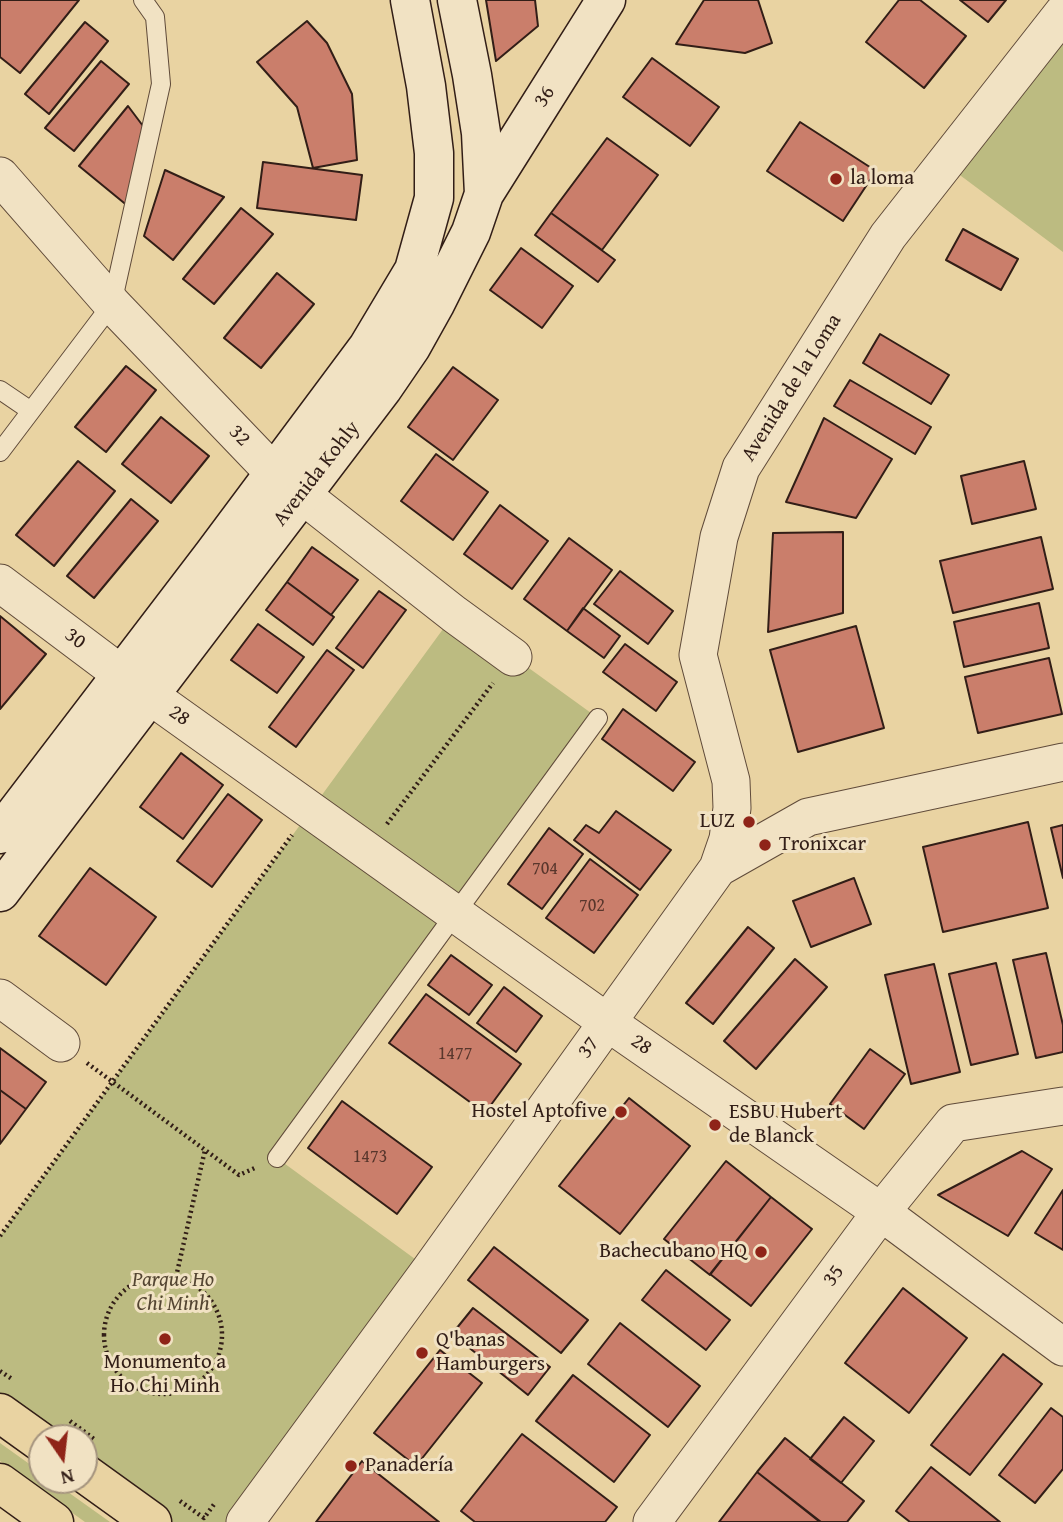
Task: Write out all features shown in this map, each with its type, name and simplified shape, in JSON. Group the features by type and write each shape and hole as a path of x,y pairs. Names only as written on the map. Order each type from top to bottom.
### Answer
{"main road":[{"path":"6,1396 44,1424"},
{"path":"98,1463 161,1508"},
{"path":"0,1483 54,1522"}],"street":[{"name":"Avenida Kohly","path":"0,892 136,685 287,483 414,270 434,198 434,153 426,86 410,0"},
{"name":"Avenida Kohly","path":"287,483 383,388 411,348 471,232 484,194 481,133 457,0"},
{"name":"36","path":"484,194 606,0"},
{"name":"Avenida de la Loma","path":"718,868 728,839 732,808 731,781 698,655 719,537 741,468 888,236 1063,13"},
{"path":"434,153 536,110"},
{"name":"32","path":"0,176 112,304 287,483 513,657"},
{"name":"30","path":"0,583 136,685"},
{"name":"Avenida Kohly","path":"0,834 136,685"},
{"name":"28","path":"136,685 607,1022 881,1212 1063,1347"},
{"name":"37","path":"246,1522 718,868 808,817 1063,762"},
{"path":"0,998 61,1043"},
{"name":"35","path":"652,1522 881,1212 953,1123 1063,1106"}],"lane":[{"path":"0,452 112,304 161,84 155,17 143,0"},
{"path":"0,390 31,411"},
{"path":"277,1158 598,718"}],"path":[{"path":"367,850 513,657"},
{"path":"0,1236 311,810"},
{"path":"61,1043 239,1175 277,1158"},
{"path":"176,1277 205,1150"},
{"path":"157,1276 176,1277 195,1284 210,1298 219,1315 223,1334 220,1353 211,1371 197,1384 179,1392 160,1395 141,1390 124,1380 111,1365 105,1346 104,1327 110,1308 122,1293 138,1281 157,1276"},
{"path":"0,1371 6,1396"},
{"path":"161,1508 204,1518 220,1496"}],"green space":[{"path":"1063,17 1063,252 945,164"},
{"name":"Parque Ho Chi Minh","path":"454,614 598,718 277,1158 430,1270 245,1522 152,1522 98,1483 98,1424 28,1424 28,1430 0,1413 0,1236"},
{"path":"0,1443 28,1463 28,1481 0,1461"},
{"path":"46,1494 71,1494 110,1522 85,1522"}],"building":[{"path":"0,0 79,0 20,73 0,57"},
{"path":"486,0 535,0 538,26 496,61"},
{"path":"704,0 758,0 772,43 745,53 676,44"},
{"path":"899,0 920,0 966,36 924,88 866,42"},
{"path":"960,0 1006,0 988,22"},
{"path":"307,21 327,43 352,94 357,160 313,168 297,107 257,62"},
{"path":"85,22 108,41 49,114 25,94"},
{"path":"652,58 719,107 690,146 623,97"},
{"path":"101,61 129,84 74,151 45,128"},
{"path":"128,106 143,126 129,207 79,166"},
{"path":"800,122 876,171 843,221 767,171"},
{"path":"607,138 658,175 602,250 551,213"},
{"path":"263,162 362,175 356,220 257,208"},
{"path":"165,170 224,197 173,260 144,236"},
{"path":"241,208 273,234 214,304 183,279"},
{"path":"551,213 615,260 598,282 535,235"},
{"path":"963,229 1018,259 1001,290 946,260"},
{"path":"521,248 573,286 542,328 490,290"},
{"path":"277,273 314,304 261,368 224,338"},
{"path":"880,334 949,375 931,404 863,363"},
{"path":"126,366 156,390 106,452 75,427"},
{"path":"453,367 498,400 453,460 408,427"},
{"path":"850,380 931,427 915,454 834,406"},
{"path":"161,417 209,456 171,503 122,464"},
{"path":"824,418 892,459 856,518 786,502"},
{"path":"436,454 488,492 453,540 401,501"},
{"path":"78,461 115,491 54,566 16,535"},
{"path":"1024,461 1036,509 972,524 961,476"},
{"path":"131,499 158,521 94,598 67,576"},
{"path":"500,505 548,541 512,589 464,554"},
{"path":"843,532 843,613 768,632 773,533"},
{"path":"1041,537 1053,589 953,613 940,561"},
{"path":"569,538 612,570 567,631 524,599"},
{"path":"312,547 358,580 331,615 287,582"},
{"path":"620,571 673,611 648,644 594,604"},
{"path":"287,582 334,617 313,645 266,610"},
{"path":"379,591 406,610 363,668 336,648"},
{"path":"1039,603 1049,648 964,667 954,622"},
{"path":"583,608 620,636 604,658 567,631"},
{"path":"0,616 46,654 0,709"},
{"path":"258,624 304,657 277,693 231,660"},
{"path":"856,626 884,728 798,752 770,650"},
{"path":"625,644 677,682 656,711 603,672"},
{"path":"327,650 354,670 296,747 269,727"},
{"path":"1049,658 1062,714 978,733 965,677"},
{"path":"623,709 695,762 673,791 602,739"},
{"path":"181,753 223,785 183,839 140,807"},
{"path":"228,794 262,820 212,887 177,861"},
{"path":"616,811 671,850 640,890 574,840 586,825 599,833"},
{"path":"1028,822 1048,908 943,932 923,847"},
{"path":"1063,825 1063,878 1051,828"},
{"path":"549,828 583,854 542,909 508,884"},
{"path":"590,859 638,895 594,953 546,918"},
{"path":"90,868 156,917 106,985 39,936"},
{"path":"854,878 871,924 811,947 793,901"},
{"path":"748,927 774,948 713,1024 686,1003"},
{"path":"1046,953 1063,1025 1063,1052 1036,1058 1013,960"},
{"path":"451,955 492,985 469,1015 428,985"},
{"path":"795,959 827,987 756,1069 724,1041"},
{"path":"996,963 1018,1054 971,1065 949,974"},
{"path":"934,964 960,1072 911,1084 885,975"},
{"path":"504,987 542,1016 516,1052 477,1023"},
{"path":"426,994 521,1064 485,1113 389,1043"},
{"path":"0,1048 46,1082 26,1109 0,1090"},
{"path":"870,1049 905,1074 864,1129 830,1104"},
{"path":"0,1090 26,1109 0,1144"},
{"path":"629,1098 690,1146 620,1234 559,1186"},
{"path":"342,1101 432,1167 397,1214 308,1148"},
{"path":"1022,1151 1052,1169 1008,1236 938,1195"},
{"path":"726,1161 771,1197 710,1275 664,1239"},
{"path":"1063,1190 1063,1250 1035,1233"},
{"name":"Bachecubano HQ","path":"771,1197 812,1229 751,1306 710,1274"},
{"path":"494,1247 588,1320 561,1353 468,1280"},
{"path":"666,1270 730,1320 706,1350 642,1300"},
{"path":"903,1288 967,1338 909,1413 845,1363"},
{"path":"473,1308 550,1367 528,1395 452,1334"},
{"path":"620,1323 700,1386 668,1427 588,1364"},
{"path":"440,1350 482,1383 416,1466 374,1433"},
{"path":"1003,1354 1042,1384 970,1475 931,1445"},
{"path":"573,1375 650,1435 614,1482 536,1421"},
{"path":"1051,1408 1063,1417 1063,1469 1035,1503 999,1475"},
{"path":"844,1417 874,1441 841,1483 810,1459"},
{"path":"522,1434 617,1507 605,1522 475,1522 461,1511"},
{"path":"785,1438 864,1501 847,1522 820,1522 757,1472"},
{"path":"362,1461 439,1522 316,1522"},
{"path":"931,1467 1000,1522 910,1522 896,1511"},
{"path":"757,1472 821,1522 719,1522"}],"place":[{"name":"la loma","path":"836,179"},
{"name":"LUZ","path":"749,822"},
{"name":"Tronixcar","path":"765,845"},
{"name":"Hostel Aptofive","path":"621,1112"},
{"name":"ESBU Hubert de Blanck","path":"715,1125"},
{"name":"Bachecubano HQ","path":"761,1252"},
{"name":"Monumento a Ho Chi Minh","path":"165,1339"},
{"name":"Q'banas Hamburgers","path":"422,1353"},
{"name":"Panadería","path":"351,1466"}]}
